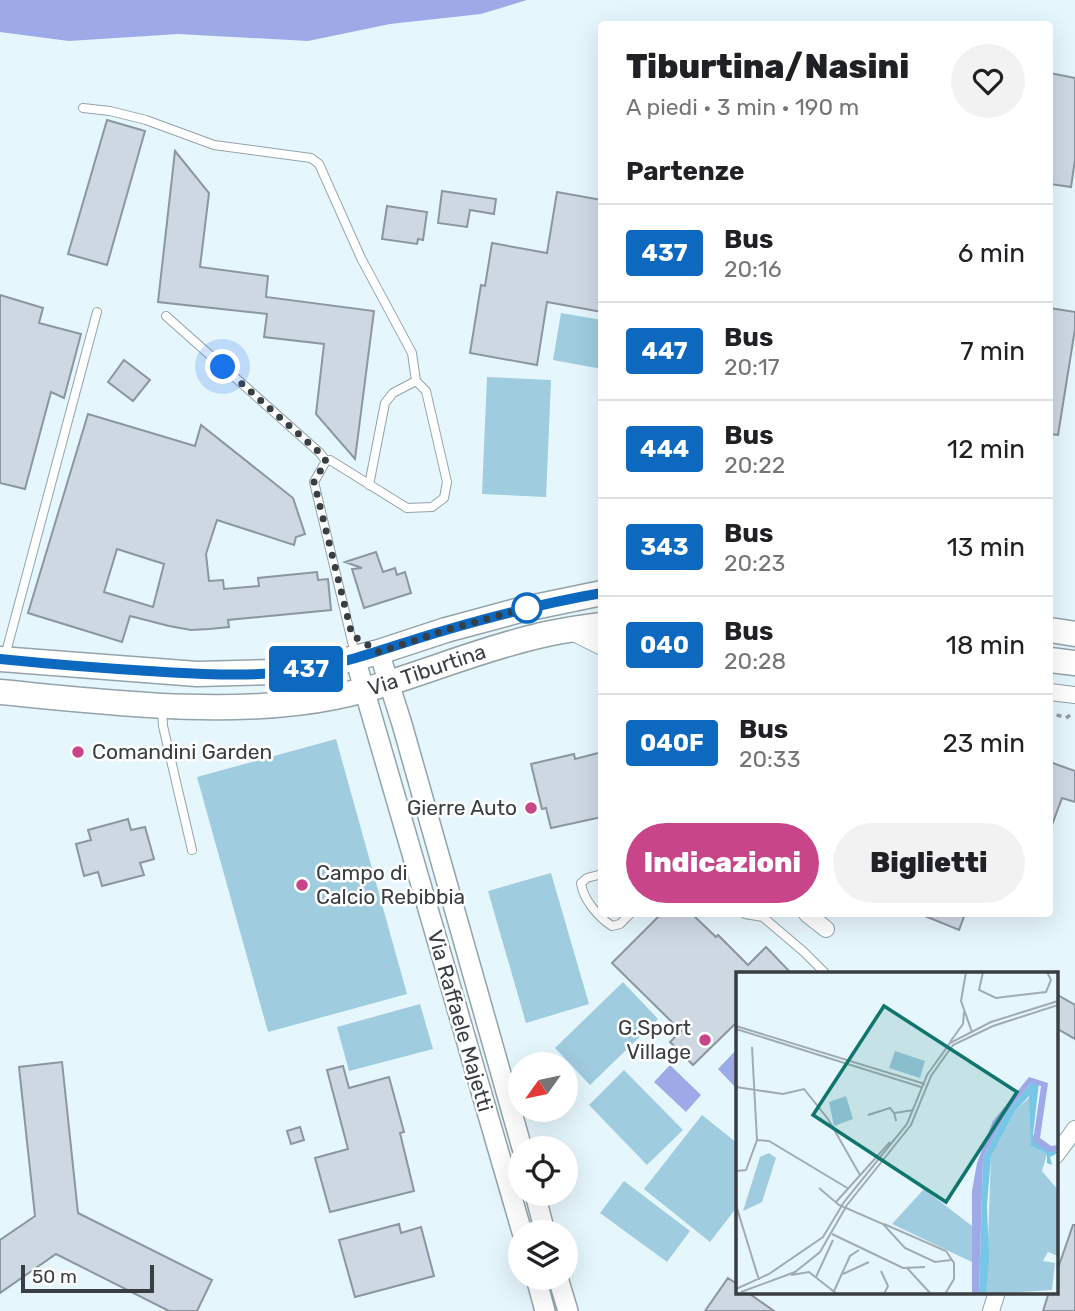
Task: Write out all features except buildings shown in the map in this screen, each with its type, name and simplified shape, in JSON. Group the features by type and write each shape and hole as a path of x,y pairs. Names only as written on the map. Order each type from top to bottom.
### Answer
{"main road":[{"name":"Via Tiburtina","path":"2,659 174,673 240,675 300,670 363,646 446,630 520,610 598,594"},
{"name":"Via Tiburtina","path":"0,692 162,705 284,705 364,690 532,637 598,625"},
{"path":"1053,630 1075,634"},
{"path":"1053,660 1075,663"}],"street":[{"path":"567,629 598,644"},
{"name":"Via Raffaele Majetti","path":"363,646 389,682 519,1136"},
{"name":"Via Raffaele Majetti","path":"363,646 364,690 518,1220"},
{"path":"1053,692 1075,695"},
{"path":"389,779 415,771"},
{"path":"811,917 826,929"},
{"path":"1058,1152 1075,1129"},
{"path":"539,1290 545,1311"},
{"path":"562,1290 568,1311"},
{"path":"991,1311 997,1294"}],"lane":[{"path":"83,108 110,111 146,120 214,145 311,158 319,164 361,258 412,353 416,381 426,391 447,482 444,498 432,508 407,508 330,460 326,461"},
{"path":"2,659 97,312"},
{"path":"166,316 326,461"},
{"path":"369,485 385,403 393,393 416,381"},
{"path":"326,461 314,482 363,646"},
{"path":"162,705 163,726 192,850"},
{"path":"598,875 581,883 586,899 598,915"},
{"path":"600,917 612,926 620,924 627,917"},
{"path":"763,917 824,972"}],"path":[{"path":"1053,714 1066,718 1073,713"}],"shaded area":[{"path":"561,313 598,319 598,368 553,360"},
{"path":"487,377 551,380 546,497 482,494"},
{"name":"Campo di Calcio Rebibbia","path":"336,739 407,994 268,1032 197,777"},
{"path":"551,873 589,1004 526,1023 488,891"},
{"path":"623,982 658,1019 590,1085 578,1072 578,1052 559,1052 555,1048"},
{"path":"420,1004 433,1049 349,1071 337,1027"},
{"path":"624,1070 683,1130 647,1165 589,1105"},
{"path":"702,1115 736,1142 736,1208 710,1242 644,1189"},
{"path":"624,1181 690,1231 667,1262 600,1213"}],"water":[{"path":"0,0 527,0 481,14 390,24 308,41 178,34 69,41 0,32"},
{"path":"736,1050 736,1088 718,1069"},
{"path":"670,1065 701,1095 686,1112 654,1082"}],"bus line":[{"name":"437","path":"0,659 174,673 279,673 379,652 520,610 598,594"}],"place":[{"name":"Comandini Garden","path":"78,752"},
{"name":"Gierre Auto","path":"531,808"},
{"name":"Campo di Calcio Rebibbia","path":"302,885"},
{"name":"G.Sport Village","path":"705,1040"}],"route":[{"path":"223,367 326,461 314,482 352,635 379,652 527,608"}]}
